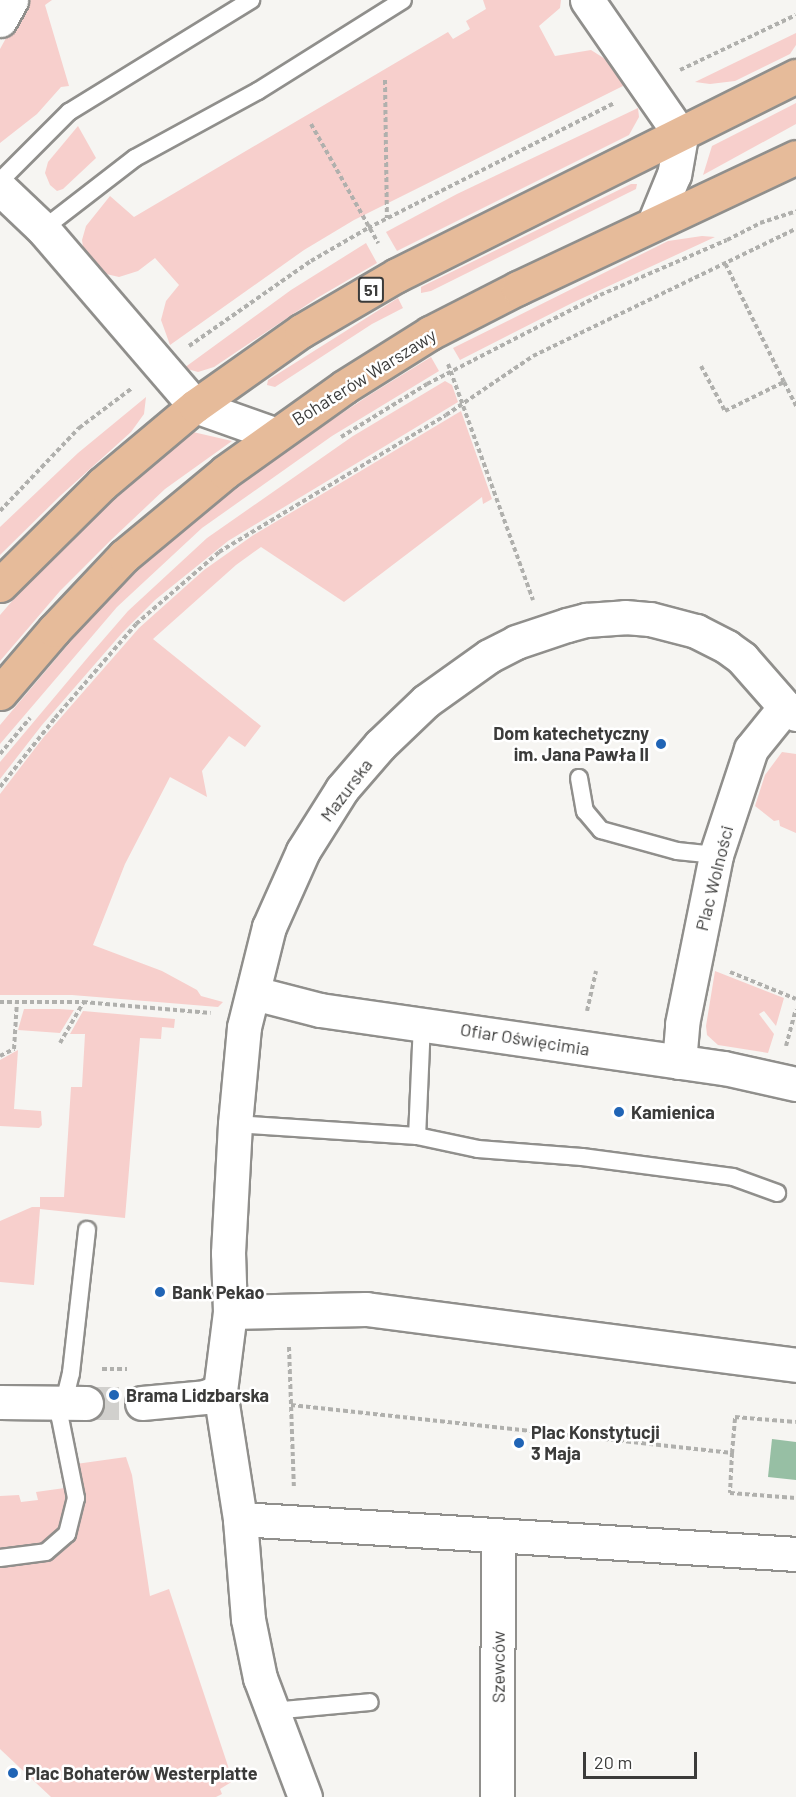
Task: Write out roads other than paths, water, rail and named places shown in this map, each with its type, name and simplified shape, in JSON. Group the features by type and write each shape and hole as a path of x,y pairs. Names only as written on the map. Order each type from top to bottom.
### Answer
{"main road":[{"name":"51","path":"0,585 102,484 195,406 301,331 397,275 681,136 796,76"},
{"name":"Bohaterów Warszawy","path":"0,693 54,630 124,556 166,518 274,434 430,333 654,223 796,157"}],"street":[{"path":"0,20 11,0"},
{"path":"587,0 681,136 674,174 654,223"},
{"path":"0,188 43,229 195,406 274,434"},
{"name":"Mazurska","path":"230,1311 228,1253 235,1124 244,1027 269,927 303,851 342,789 380,745 426,701 489,656 544,631 586,620 606,618 650,619 678,625 727,647 742,658 791,711"},
{"name":"Plac Wolności","path":"679,1062 682,1024 716,855 751,749 791,711"},
{"name":"Ofiar Oświęcimia","path":"254,993 320,1010 679,1062 796,1084"},
{"path":"304,1797 260,1678 248,1619 240,1519 220,1391 230,1311 366,1309 796,1365"},
{"path":"142,1403 205,1397 220,1391"},
{"path":"0,1402 74,1403"},
{"path":"240,1519 796,1554"},
{"name":"Szewców","path":"497,1797 498,1537"}],"lane":[{"path":"0,181 69,112 251,0"},
{"path":"43,229 135,158 258,91 403,0"},
{"path":"579,778 585,811 602,830 677,851 716,855"},
{"path":"417,1136 422,1023"},
{"path":"235,1124 417,1136 478,1149 582,1157 733,1177 777,1193"},
{"path":"0,1558 46,1552 68,1534 76,1498 60,1418 74,1403 71,1372 87,1230"},
{"path":"272,1711 370,1702"}],"tunnel":[{"path":"86,1403 142,1403"}],"place":[{"name":"Dom katechetyczny im. Jana Pawła II","path":"661,744"},
{"name":"Kamienica","path":"619,1112"},
{"name":"Bank Pekao","path":"160,1292"},
{"name":"Brama Lidzbarska","path":"114,1395"},
{"name":"Plac Konstytucji 3 Maja","path":"519,1443"},
{"name":"Plac Bohaterów Westerplatte","path":"13,1773"}]}
